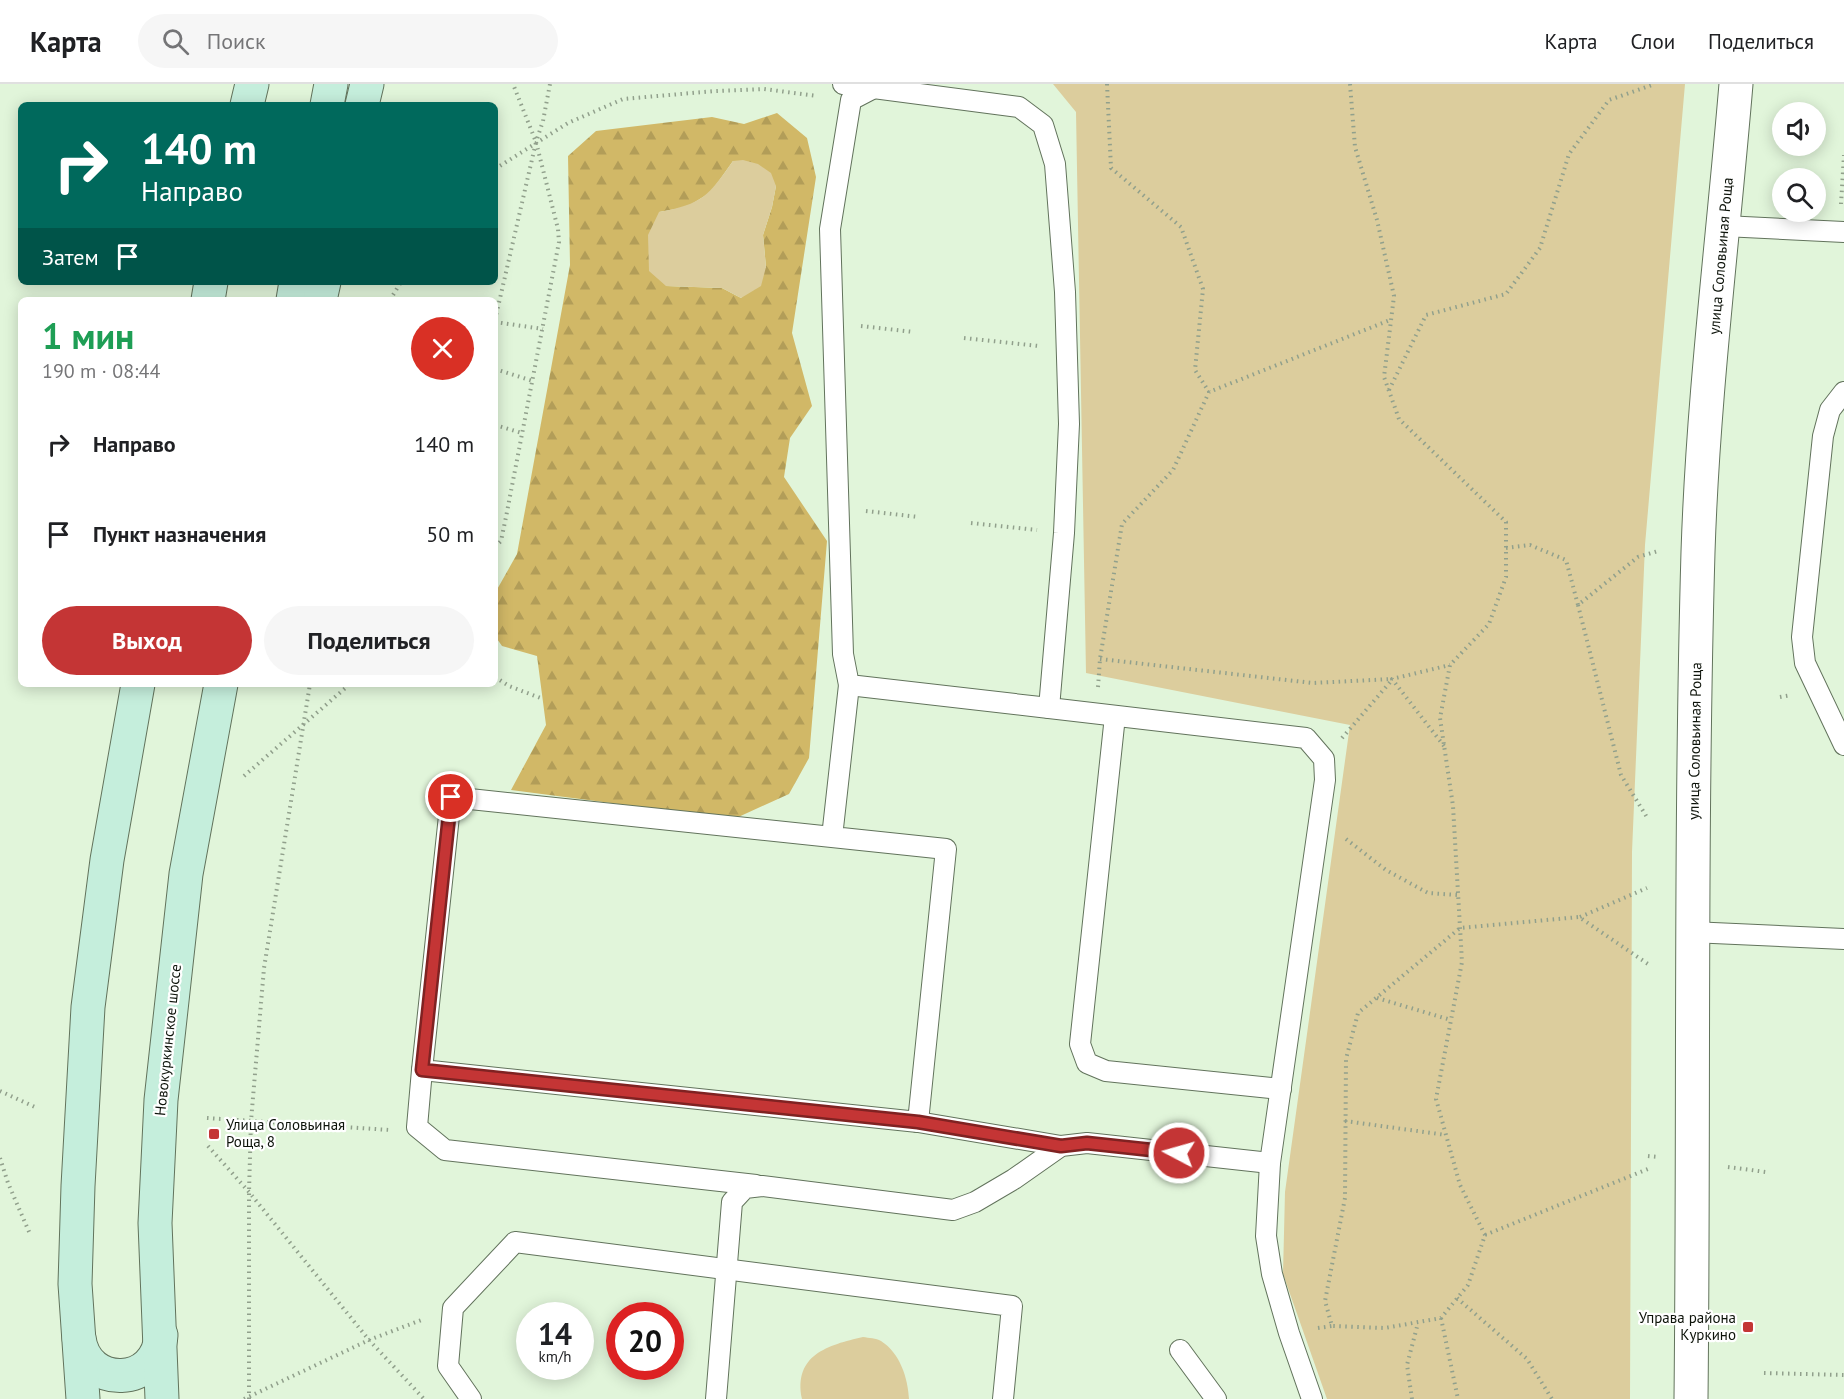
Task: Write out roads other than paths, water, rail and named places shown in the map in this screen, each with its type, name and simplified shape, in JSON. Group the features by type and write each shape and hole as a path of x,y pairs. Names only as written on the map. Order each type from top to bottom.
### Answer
{"main road":[{"path":"240,102 243,84"},
{"path":"248,102 252,84"},
{"path":"328,102 331,84"},
{"path":"363,102 367,84"},
{"path":"83,1399 75,1284 88,1007 107,860 137,687"},
{"name":"Новокуркинское шоссе","path":"162,1399 155,1223 161,1100 186,874 220,687"},
{"path":"79,1336 82,1350 89,1362 107,1374 121,1376 135,1373 152,1360 159,1348 161,1334"}],"street":[{"name":"улица Соловьиная Роща","path":"1691,1399 1691,932 1698,550 1705,429 1736,84"}],"lane":[{"path":"831,837 849,685 843,654 830,229 847,92 874,88 909,88 1019,107 1043,125 1055,164 1065,292 1070,424 1064,533 1049,708"},
{"path":"1724,226 1841,232"},
{"path":"1844,392 1830,410 1823,436 1802,637 1805,663 1844,745"},
{"path":"849,685 1306,738 1324,759 1325,780 1270,1163 1266,1236 1272,1274 1312,1399"},
{"path":"1105,715 1080,1044 1088,1063 1107,1071 1281,1089"},
{"path":"918,1122 946,849 451,797 417,1127 446,1149 954,1209 975,1202 1004,1185 1061,1146"},
{"path":"1691,932 1844,939"},
{"path":"422,1070 918,1122 1061,1146 1087,1143 1270,1163"},
{"path":"716,1399 732,1202 745,1188 762,1186"},
{"path":"471,1399 448,1366 453,1308 515,1242 1012,1306 1003,1399"},
{"path":"1179,1350 1216,1399"}],"place":[{"name":"Улица Соловьиная Роща, 8","path":"214,1134"},
{"name":"Управа района Куркино","path":"1748,1327"}]}
